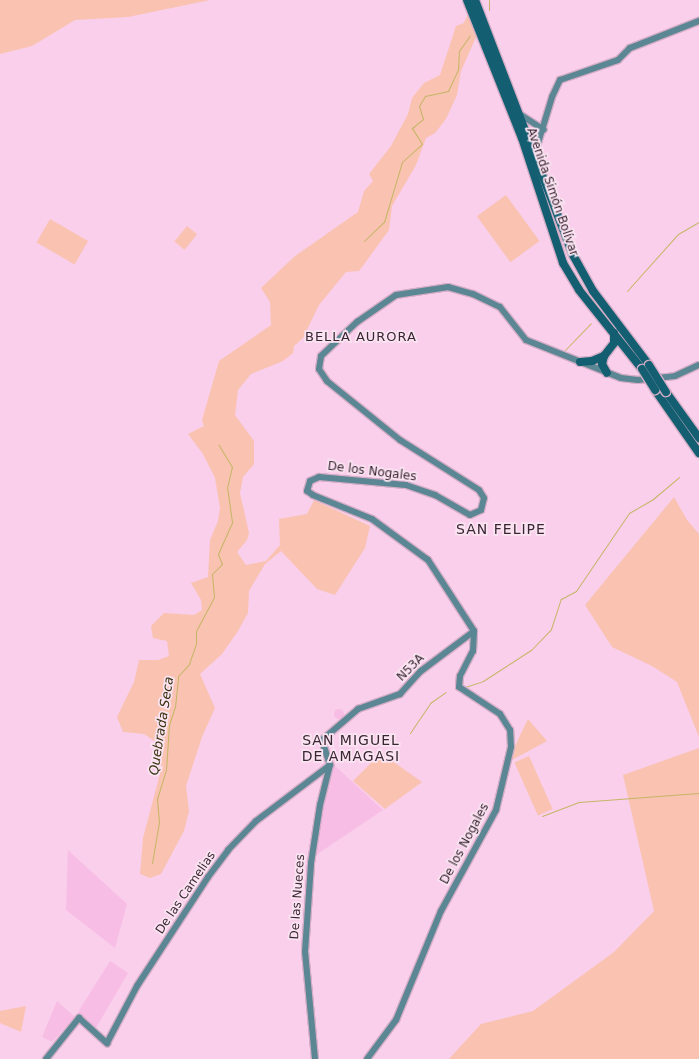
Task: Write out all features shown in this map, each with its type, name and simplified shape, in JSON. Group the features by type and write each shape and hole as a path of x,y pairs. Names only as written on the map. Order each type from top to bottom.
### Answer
{"highway":[{"name":"Avenida Simón Bolívar","path":"467,0 522,138 563,263 579,290 631,354 645,367 655,390 699,453"},
{"name":"Avenida Simón Bolívar","path":"475,0 582,274 645,367 666,392 699,438"},
{"path":"607,373 602,366 606,353 614,343 614,333"},
{"path":"580,362 592,361 616,349 631,354"}],"street":[{"path":"535,153 544,130 552,97 560,80 618,60 630,48 699,22"},
{"path":"521,115 534,126 544,130"},
{"name":"De los Nogales","path":"367,1059 396,1020 432,931 496,810 511,747 508,725 500,714 460,687 458,682 473,651 474,631 423,555 372,519 313,496 307,491 312,479 323,476 412,486 435,495 468,515 479,513 485,502 479,490 400,440 327,381 319,369 320,358 357,322 386,301 402,294 448,287 472,294 500,307 526,340 607,373 629,380 644,380 681,374 699,365"},
{"name":"N53A","path":"330,765 322,740 358,709 400,694 421,671 474,631"},
{"name":"De las Camelias","path":"46,1059 79,1018 107,1043 137,986 208,876 228,850 256,821 330,765"},
{"name":"De las Nueces","path":"315,1059 305,952 306,929 311,863 320,805 330,765"}],"shaded area":[{"path":"0,0 210,0 128,17 75,20 32,46 0,54"},
{"path":"469,11 477,35 461,71 457,95 446,119 435,133 426,138 416,165 392,206 389,230 359,271 346,272 319,305 303,338 294,346 293,353 283,361 251,374 238,390 235,415 254,441 254,464 243,477 240,493 249,533 247,540 237,552 246,565 266,561 280,545 279,519 307,514 314,500 370,526 365,548 335,595 317,589 281,551 265,564 249,591 248,613 238,631 222,654 200,674 215,708 202,737 186,786 189,811 184,831 161,874 150,878 140,874 143,838 161,770 160,751 156,742 144,734 123,732 117,717 134,682 139,660 158,660 169,656 167,641 153,638 151,626 164,613 194,615 202,610 201,600 191,583 208,577 210,540 218,521 220,508 215,478 203,454 188,434 204,426 202,420 219,361 271,325 270,302 261,288 295,256 358,212 364,191 373,181 369,174 391,146 408,114 412,98 424,83 440,75 456,26 464,23"},
{"path":"506,195 540,241 510,262 477,216"},
{"path":"50,219 88,241 75,264 36,242"},
{"path":"187,226 197,234 185,250 174,242"},
{"path":"674,497 687,520 699,534 699,737 677,682 652,666 612,647 585,605"},
{"path":"339,709 344,714 339,719 334,714"},
{"path":"528,719 547,741 512,760 515,746"},
{"path":"699,748 699,1059 449,1059 481,1024 533,1011 614,952 654,911 623,775"},
{"path":"381,753 422,782 385,809 353,781"},
{"path":"529,756 553,809 538,815 514,763"},
{"path":"333,764 383,810 316,855 323,807"},
{"path":"68,850 127,904 115,948 66,910"},
{"path":"110,961 128,973 96,1028 78,1012"},
{"path":"57,1001 75,1017 52,1042 42,1037"},
{"path":"26,1006 21,1032 0,1023 0,1011"}],"waterway":[{"name":"Quebrada Seca","path":"489,0 489,10"},
{"name":"Quebrada Seca","path":"364,241 384,222 402,162 422,144 412,128 423,119 419,106 425,96 448,91 458,70 459,51 470,35"},
{"path":"627,291 678,234 699,222"},
{"path":"565,350 591,323"},
{"name":"Quebrada Seca","path":"152,863 159,822 157,799 166,770 169,725 175,707 178,676 189,664 196,644 196,631 214,597 212,574 222,564 218,554 232,522 227,488 232,467 219,445"},
{"path":"465,687 483,681 531,650 551,629 561,599 576,591 629,513 653,499 679,477"},
{"path":"410,733 430,703 446,692"},
{"path":"542,816 579,802 699,793"}],"district":[{"name":"BELLA AURORA","path":"361,337"},
{"name":"SAN FELIPE","path":"501,529"},
{"name":"SAN MIGUEL DE AMAGASI","path":"351,748"}]}
